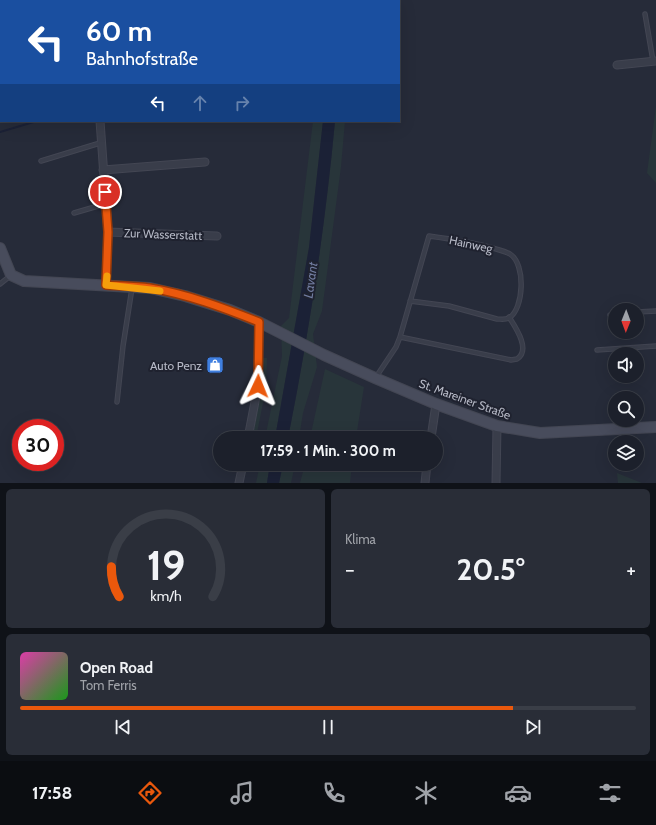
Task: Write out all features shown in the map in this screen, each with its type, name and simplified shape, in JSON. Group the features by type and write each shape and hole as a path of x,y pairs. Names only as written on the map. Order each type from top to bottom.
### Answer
{"street":[{"path":"617,65 655,61"},
{"name":"Zur Wasserstatt","path":"100,122 100,143 108,232 106,285"},
{"path":"103,170 205,162"},
{"name":"Zur Wasserstatt","path":"108,232 217,236"},
{"path":"0,248 11,275"},
{"name":"St. Mareiner Straße","path":"11,275 24,281 60,285 106,285 150,288 185,296 230,310 259,322 321,354 375,378 436,404 497,426 540,432 656,427"},
{"path":"249,431 258,386 259,322"},
{"path":"432,431 436,404"},
{"path":"496,483 497,426"},
{"path":"239,483 242,471"},
{"path":"425,483 427,471"}],"lane":[{"path":"646,14 655,61"},
{"path":"41,161 100,143"},
{"path":"74,213 105,204"},
{"name":"Hainweg","path":"375,378 396,347 400,337 429,236 466,241 509,253 517,262 520,272 520,292 514,313 509,317"},
{"path":"0,284 11,275"},
{"path":"117,402 122,346 133,287"},
{"path":"400,337 511,360 517,360 523,353 523,347 516,328 509,317 497,320 449,306 410,301"},
{"path":"644,312 656,311"},
{"path":"597,350 656,346"}],"shaded area":[{"path":"656,106 656,183 647,173"},
{"path":"313,122 323,122 309,247 276,431 266,431 282,356 281,326 289,318"},
{"path":"335,122 345,122 341,167 322,311 313,334 317,367 303,413 300,431 289,431 316,280"},
{"path":"263,358 267,358 266,388 257,431 253,431 262,387"},
{"path":"325,369 364,387 357,431 312,431"},
{"path":"259,471 269,471 267,483 256,483"},
{"path":"282,471 294,471 291,483 279,483"},
{"path":"303,471 351,471 350,483 300,483"},
{"path":"617,473 642,483 618,483"}],"water":[{"name":"Lavant","path":"323,122 335,122 316,280 303,359 289,431 276,431 309,248"},
{"path":"269,471 282,471 279,483 267,483"}],"waterway":[{"path":"0,132 34,122"}],"slow traffic":[{"path":"107,276 106,285 150,288 160,291"}],"place":[{"name":"Auto Penz","path":"215,365"}],"route":[{"path":"105,192 108,232 106,285 150,288 185,296 230,310 259,322 258,386"}]}
